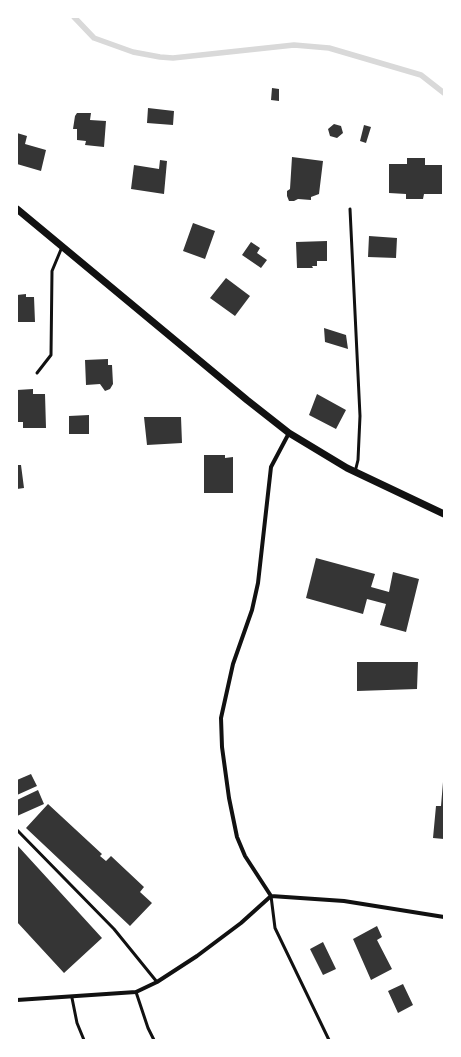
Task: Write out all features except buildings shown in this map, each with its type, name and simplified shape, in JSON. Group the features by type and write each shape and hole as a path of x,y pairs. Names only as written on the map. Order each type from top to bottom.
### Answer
{"street":[{"path":"17,209 247,400 290,433 355,472 444,514"},
{"path":"271,896 245,856 237,837 222,747 221,718 233,664 258,583 271,467 290,433"},
{"path":"17,1000 72,998 136,992 157,982 210,947 241,923 271,896 344,901 444,917"}],"lane":[{"path":"350,209 360,416 358,460 355,472"},
{"path":"37,373 51,355 52,272 62,247"},
{"path":"17,830 114,929 157,982"},
{"path":"271,896 274,928 329,1040"},
{"path":"136,992 148,1028 154,1040"},
{"path":"72,998 77,1023 84,1040"}],"waterway":[{"path":"74,17 94,38 133,52 173,58 294,45 329,48 421,75 444,93"}]}
